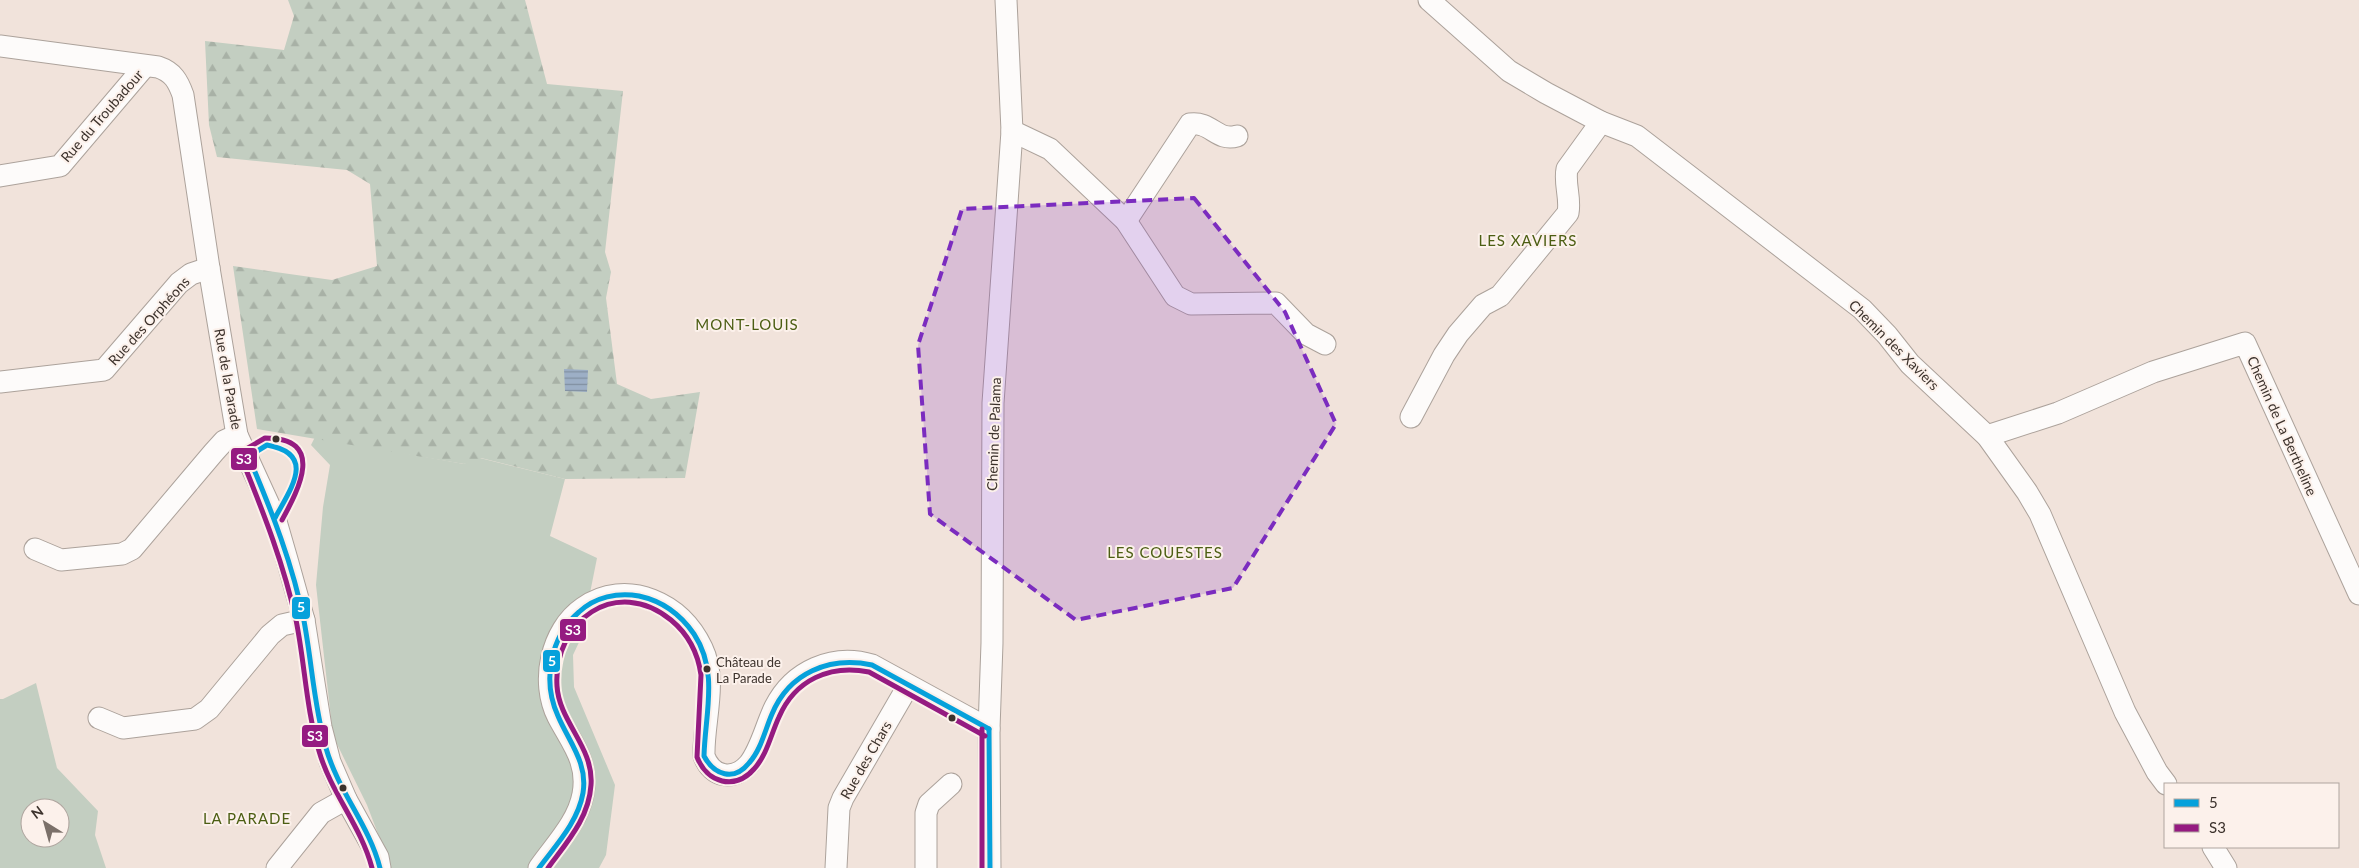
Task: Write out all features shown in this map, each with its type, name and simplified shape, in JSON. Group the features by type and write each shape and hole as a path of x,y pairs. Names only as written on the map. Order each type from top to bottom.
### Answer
{"street":[{"name":"Chemin de Palama","path":"990,868 989,729 992,643 993,403 1012,131 1006,0"},
{"name":"Chemin des Xaviers","path":"1428,0 1509,71 1546,94 1602,122 1637,136 1862,309 1887,335 1910,364 1987,436 2027,492 2040,514 2125,712 2157,772 2165,783"},
{"name":"Rue de la Parade","path":"0,46 168,70 178,81 183,95 237,435 275,518 304,620 321,727 330,762 346,799 378,857 380,868"},
{"name":"Rue du Troubadour","path":"0,176 60,166 145,66"},
{"path":"1411,417 1444,355 1458,334 1483,305 1500,296 1568,213 1570,204 1565,178 1566,169 1602,122"},
{"path":"1126,221 1190,124 1201,123 1223,137 1237,136"},
{"path":"1012,131 1050,149 1126,221 1175,296 1191,304 1276,303 1306,334 1326,344"},
{"name":"Rue des Orphéons","path":"0,382 104,370 179,283 191,274 209,268"},
{"name":"Chemin de La Bertheline","path":"1987,436 2058,413 2153,372 2245,343 2359,594"},
{"path":"35,549 61,560 122,554 132,549 224,441 237,435"},
{"path":"539,868 569,826 578,810 583,794 584,777 582,762 553,702 551,670 553,653 567,622 588,604 610,596 641,596 662,604 686,622 705,655 710,672 704,756 707,764 720,775 735,774 750,763 775,707 787,687 812,670 829,664 852,660 872,666 989,729"},
{"path":"98,718 123,728 195,719 209,709 270,635 282,625 304,620"},
{"name":"Rue des Chars","path":"836,868 839,808 908,686"},
{"path":"926,868 926,813 929,804 951,784"},
{"path":"277,868 321,813 346,799"},
{"path":"2214,848 2226,868"}],"highlighted area":[{"path":"1194,198 1285,312 1336,424 1233,588 1076,620 930,514 918,345 962,209"}],"green space":[{"path":"288,0 525,0 547,84 623,91 605,252 611,272 606,298 617,384 651,399 700,392 685,478 565,479 481,458 464,464 257,429 233,266 332,280 377,266 370,184 347,170 217,157 209,125 205,41 284,50 294,16"},
{"path":"315,437 464,464 476,457 565,479 550,536 597,558 581,638 573,655 574,687 615,785 606,855 599,868 391,868 367,805 333,736 316,585 323,507 330,465 311,445"},
{"path":"36,683 57,768 98,811 95,835 106,868 0,868 0,699"}],"water":[{"path":"564,369 588,370 587,392 565,391"}],"transit line":[{"name":"S3","path":"282,520 300,480 303,467 302,456 296,446 284,440 265,438 248,448 243,462 286,579 296,620 308,703 319,751 331,781 361,838 372,868"},
{"name":"5","path":"275,518 293,484 296,464 292,456 282,449 267,445 254,453 250,460 274,519 294,580 304,621 319,717 326,748 338,779 369,837 380,868"},
{"name":"5","path":"539,868 559,842 576,814 583,793 584,782 580,762 553,703 550,688 552,660 555,647 569,622 585,607 599,599 615,595 647,598 663,605 677,615 694,634 702,648 708,678 709,694 704,756 708,763 719,772 725,774 737,773 749,763 760,746 779,700 800,678 812,671 841,663 872,665 989,729"},
{"name":"S3","path":"548,868 582,819 591,785 587,759 559,699 557,686 558,663 565,642 577,625 592,612 610,604 629,602 650,607 677,625 691,644 701,675 697,757 707,773 722,781 738,780 747,776 754,769 766,751 779,717 794,693 804,684 815,678 841,670 869,672 985,736"},
{"name":"S3","path":"982,729 982,868"},
{"name":"5","path":"989,729 990,868"}],"place":[{"name":"Château de La Parade","path":"707,669"}],"district":[{"name":"LES XAVIERS","path":"1528,241"},
{"name":"MONT-LOUIS","path":"747,325"},
{"name":"LES COUESTES","path":"1165,553"},
{"name":"LA PARADE","path":"247,819"}]}
